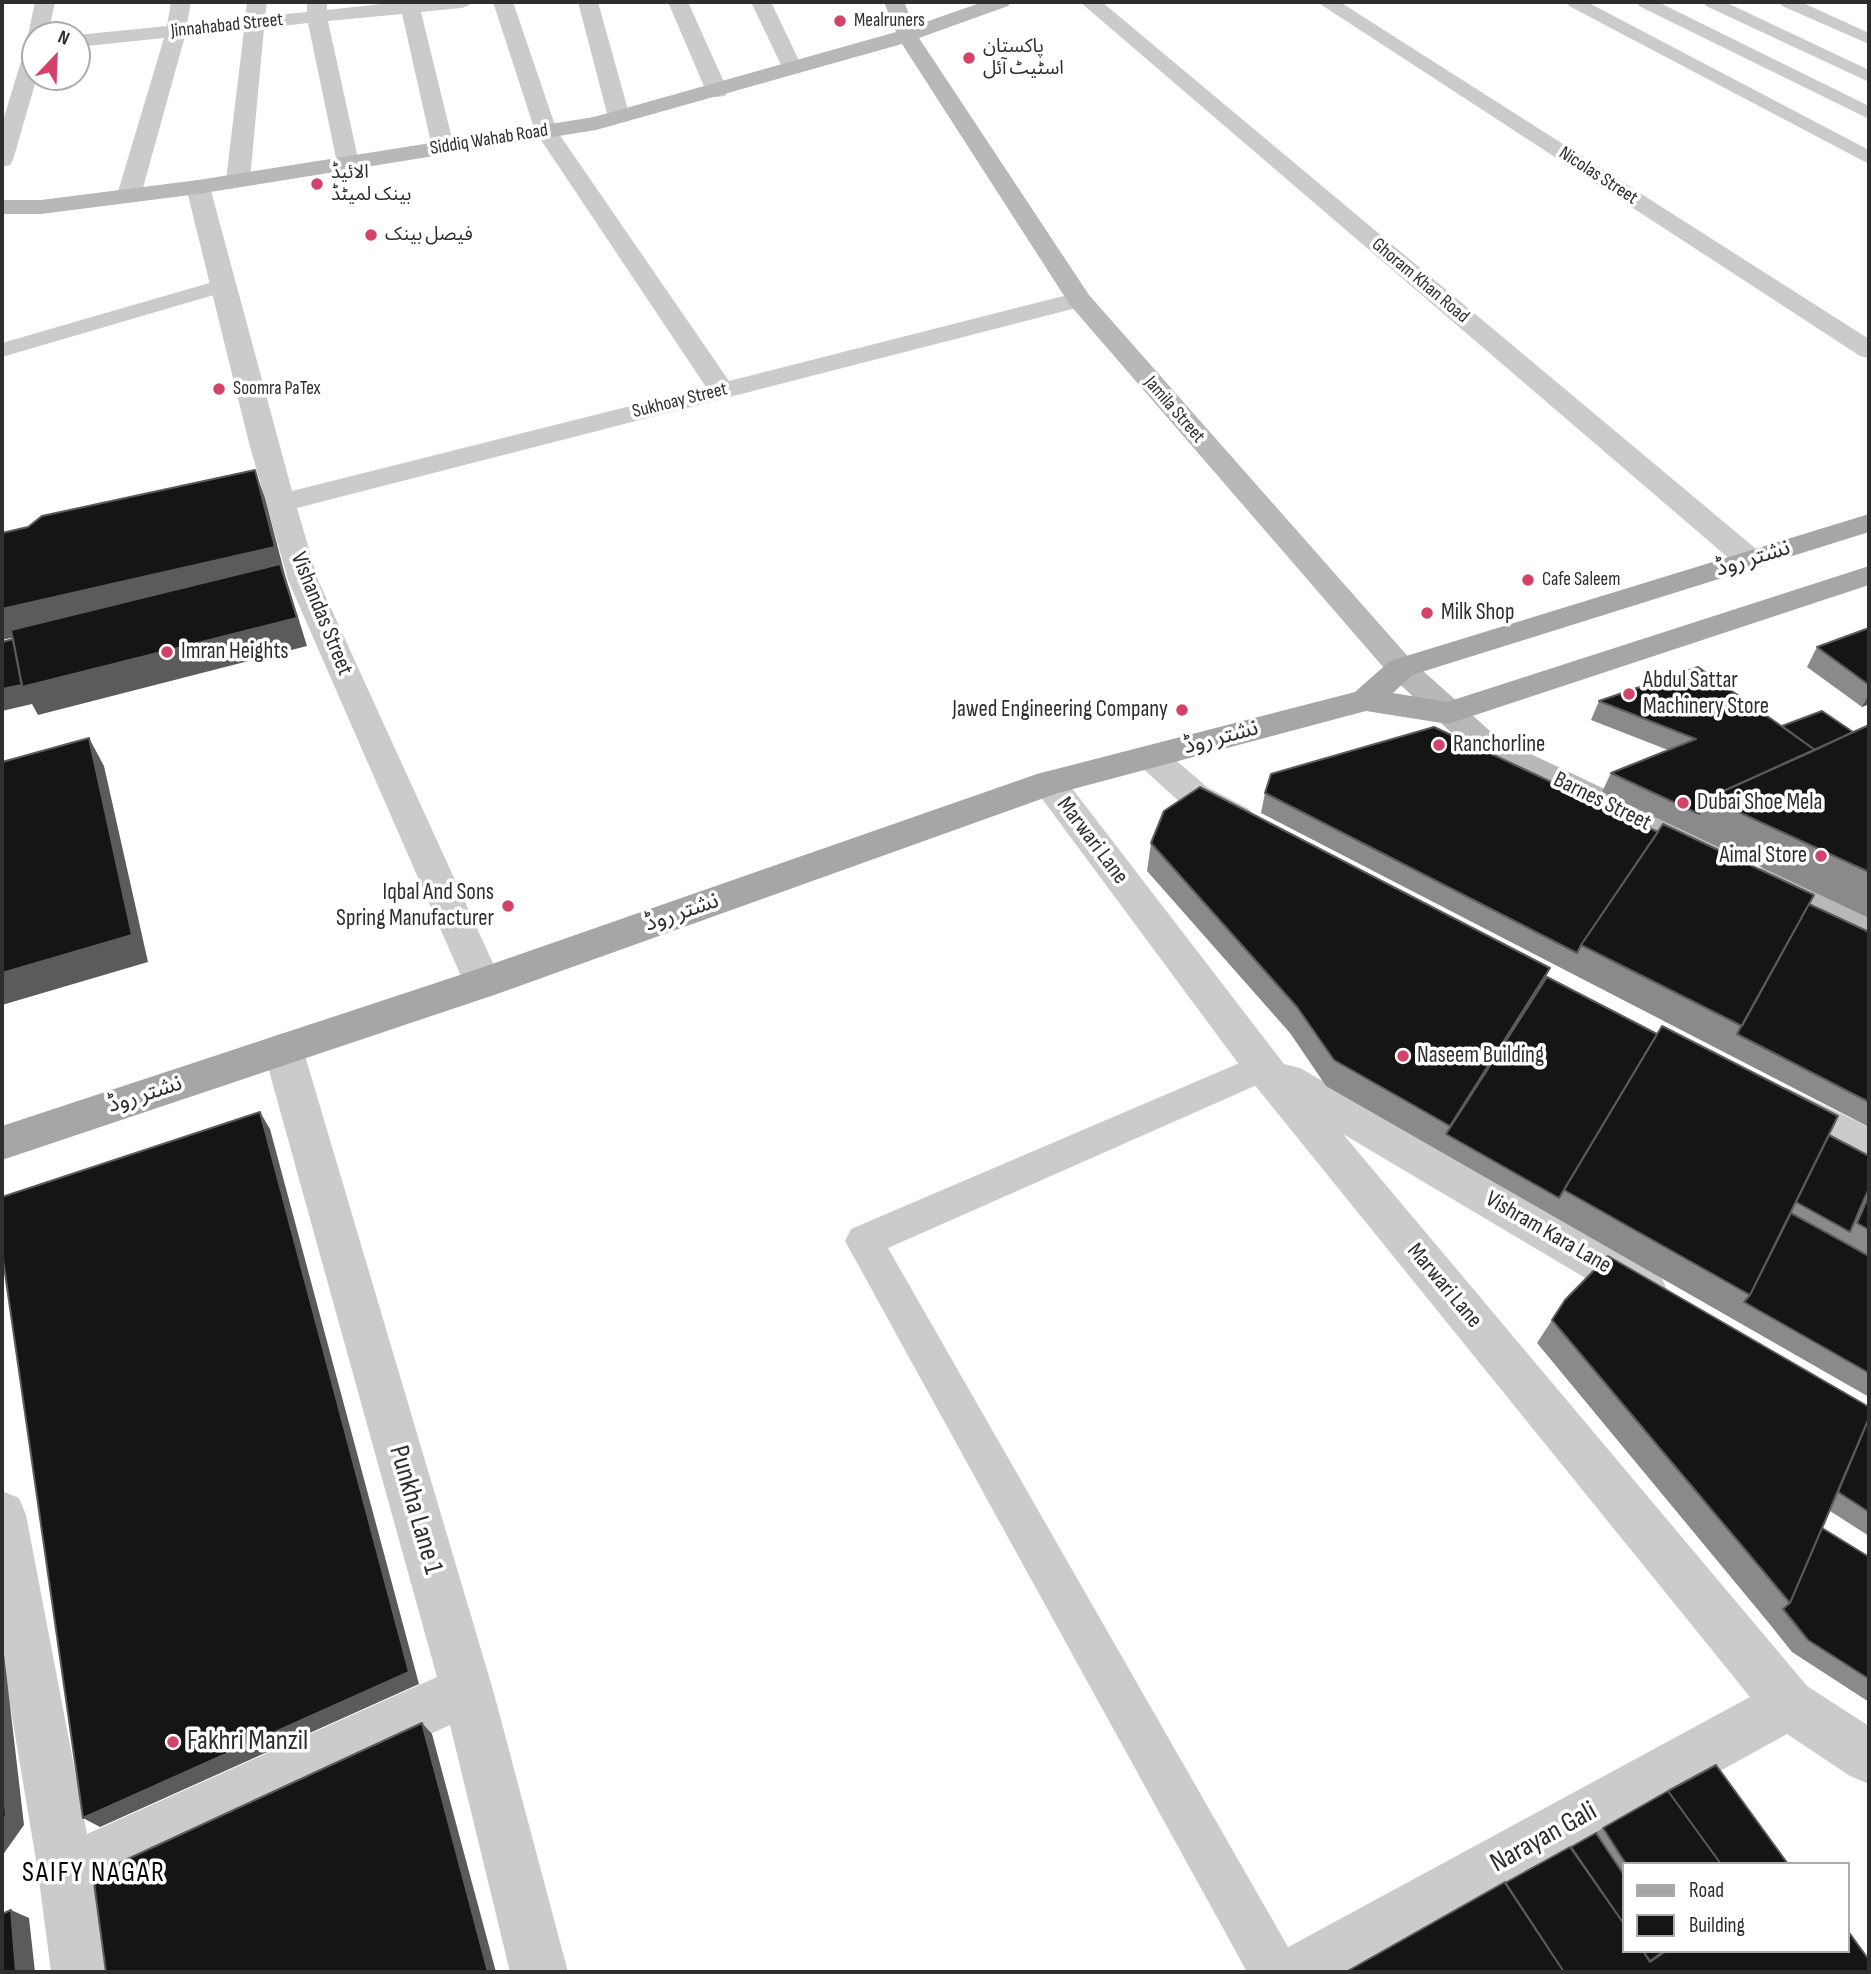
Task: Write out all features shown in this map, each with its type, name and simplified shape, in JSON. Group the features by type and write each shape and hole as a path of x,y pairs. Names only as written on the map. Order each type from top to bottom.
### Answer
{"main road":[{"name":"Siddiq Wahab Road","path":"2,207 41,206 198,187 619,117 896,39 1001,2"},
{"name":"Jamila Street","path":"886,6 896,39 1079,300 1401,668 1487,747"},
{"name":"نشتر روڈ","path":"1366,700 1401,668 1869,523"},
{"name":"نشتر روڈ","path":"2,1143 483,983 1049,783 1366,700 1448,713 1869,575"},
{"name":"Barnes Street","path":"1487,747 1869,930"}],"street":[{"path":"41,21 45,2"},
{"path":"129,195 176,31 181,2"},
{"name":"Jinnahabad Street","path":"91,40 176,31 255,12 461,2"},
{"path":"503,2 546,131 722,391"},
{"path":"588,2 619,117"},
{"path":"678,2 717,90"},
{"path":"761,2 793,69"},
{"name":"Ghoram Khan Road","path":"1090,2 1750,560"},
{"name":"Nicolas Street","path":"1327,2 1869,350"},
{"path":"409,4 443,147"},
{"path":"317,9 348,163"},
{"path":"238,180 255,12"},
{"path":"13,47 21,47"},
{"path":"2,160 22,91"},
{"name":"Vishandas Street","path":"198,187 223,285 290,583 483,983"},
{"name":"Sukhoay Street","path":"269,494 722,391 1079,300"},
{"path":"1151,757 1195,796 1262,831"},
{"name":"Marwari Lane","path":"1049,783 1263,1067 1789,1704 1869,1757"},
{"name":"Punkha Lane 1","path":"283,1049 467,1690 539,1972"},
{"name":"Vishram Kara Lane","path":"1263,1067 1679,1309"},
{"path":"1758,1089 1869,1147"},
{"path":"2,1515 66,1872 80,1972"},
{"path":"66,1872 467,1690"},
{"name":"Narayan Gali","path":"1299,1972 1789,1704"}],"lane":[{"path":"1574,2 1869,158"},
{"path":"1645,2 1869,113"},
{"path":"1712,2 1869,77"},
{"path":"1788,2 1867,37"},
{"path":"2,350 223,285"},
{"path":"1263,1067 864,1241 1274,1972"}],"building":[{"path":"255,470 275,547 2,609 2,533 28,527 42,516"},
{"path":"280,564 297,618 22,687 11,630"},
{"path":"1869,628 1869,685 1817,647"},
{"path":"13,639 22,685 2,689 2,642"},
{"path":"1698,667 1815,750 1708,798 1699,814 1611,773 1696,739 1599,701"},
{"path":"1822,711 1853,732 1815,750 1782,726"},
{"path":"1869,725 1869,872 1708,798"},
{"path":"1434,727 1658,832 1577,953 1265,793 1271,774"},
{"path":"89,738 132,935 2,973 2,762"},
{"path":"1200,787 1550,968 1450,1126 1334,1060 1297,1007 1151,843 1164,811"},
{"path":"1663,824 1814,895 1742,1026 1581,945"},
{"path":"1809,904 1869,932 1869,1102 1737,1034"},
{"path":"1547,977 1657,1034 1559,1198 1446,1134"},
{"path":"1662,1026 1838,1116 1750,1295 1564,1190"},
{"path":"260,1112 409,1672 83,1818 2,1252 2,1197"},
{"path":"1829,1135 1869,1156 1869,1188 1850,1232 1796,1202"},
{"path":"1869,1195 1869,1230 1857,1223"},
{"path":"1791,1213 1869,1256 1869,1373 1744,1302"},
{"path":"1608,1256 1869,1407 1869,1418 1790,1603 1552,1320 1565,1300"},
{"path":"1869,1418 1869,1512 1838,1492"},
{"path":"1822,1528 1869,1557 1869,1679 1808,1640 1783,1609 1790,1603"},
{"path":"422,1723 488,1972 106,1972 93,1875"},
{"path":"1716,1765 1787,1862 1720,1862 1668,1791"},
{"path":"2,1778 6,1815 2,1821"},
{"path":"1668,1791 1720,1862 1625,1862 1603,1828"},
{"path":"1596,1833 1622,1872 1622,1921 1571,1847"},
{"path":"1570,1847 1622,1921 1622,1953 1644,1953 1650,1962 1663,1953 1850,1953 1850,1934 1869,1960 1869,1972 1564,1972 1505,1883"},
{"path":"1505,1882 1564,1972 1346,1972"},
{"path":"11,1910 16,1972 2,1972 2,1914"},
{"path":"1644,1953 1661,1953 1650,1961"}],"place":[{"name":"Mealruners","path":"840,21"},
{"name":"پاکستان اسٹیٹ آئل","path":"969,58"},
{"name":"الائیڈ بینک لمیٹڈ","path":"317,184"},
{"name":"فیصل بینک","path":"371,235"},
{"name":"Soomra PaTex","path":"219,389"},
{"name":"Cafe Saleem","path":"1528,580"},
{"name":"Milk Shop","path":"1427,613"},
{"name":"Imran Heights","path":"167,652"},
{"name":"Abdul Sattar Machinery Store","path":"1629,694"},
{"name":"Jawed Engineering Company","path":"1182,710"},
{"name":"Ranchorline","path":"1439,745"},
{"name":"Dubai Shoe Mela","path":"1683,803"},
{"name":"Aimal Store","path":"1821,856"},
{"name":"Iqbal And Sons Spring Manufacturer","path":"508,906"},
{"name":"Naseem Building","path":"1403,1056"},
{"name":"Fakhri Manzil","path":"173,1742"}],"district":[{"name":"SAIFY NAGAR","path":"94,1874"}]}
